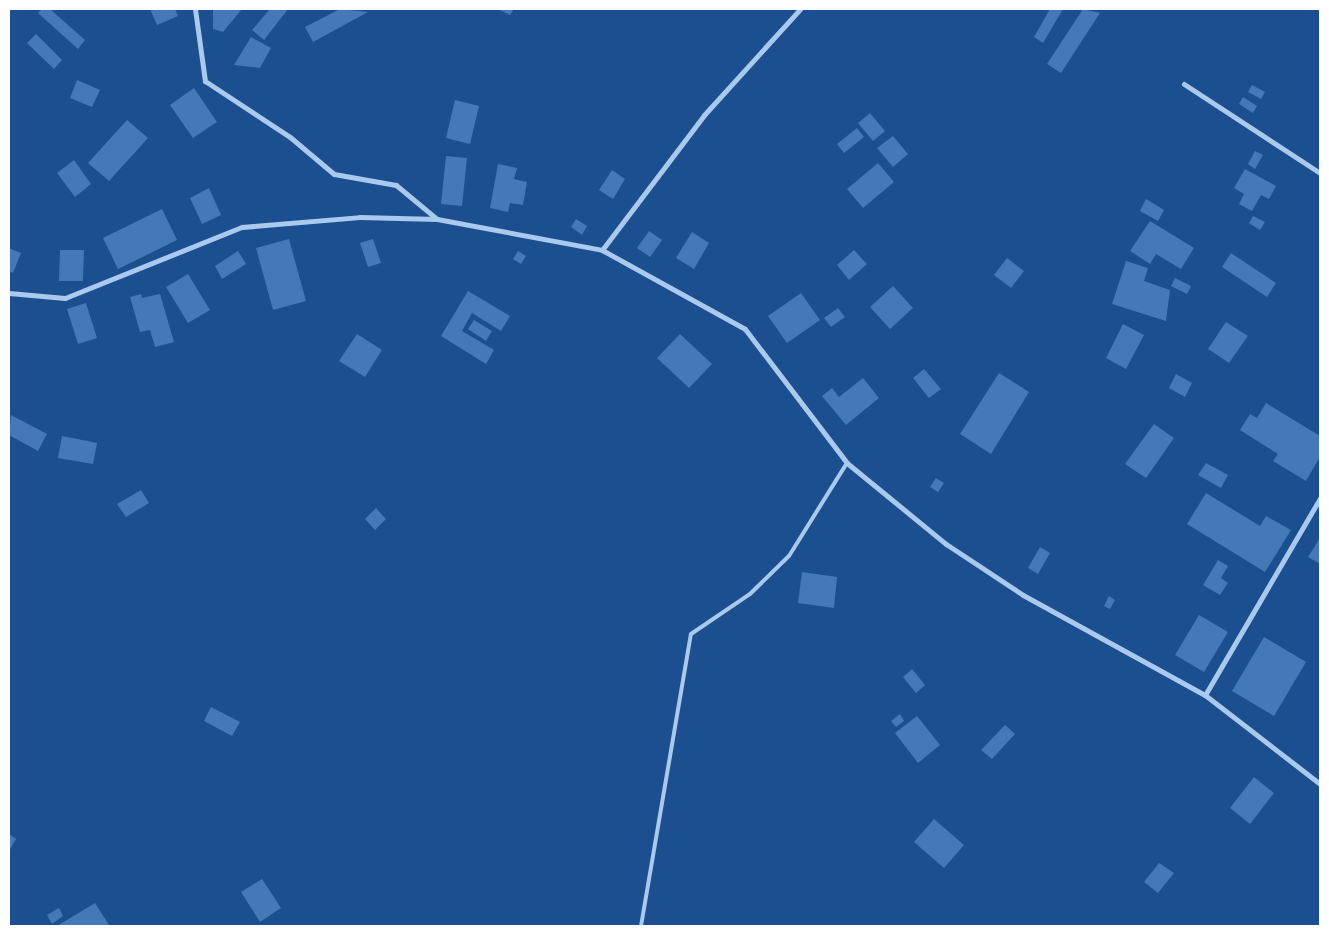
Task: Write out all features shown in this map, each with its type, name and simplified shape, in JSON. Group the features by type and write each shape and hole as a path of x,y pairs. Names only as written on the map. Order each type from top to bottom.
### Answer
{"street":[{"path":"196,9 205,81 290,137 334,174 396,185 437,219"},
{"path":"602,250 704,115 800,9"},
{"path":"1184,84 1320,173"},
{"path":"9,292 65,298 242,228 360,217 437,219 602,250 745,329 847,463 946,544 1023,595 1205,694 1320,784"},
{"path":"1205,694 1318,506 1320,498"}],"lane":[{"path":"641,926 691,634 750,594 789,556 847,463"}],"building":[{"path":"42,9 50,9 85,40 78,49 38,13"},
{"path":"150,9 175,9 178,16 157,25"},
{"path":"213,9 242,9 223,32 213,29"},
{"path":"270,9 288,9 264,40 252,30"},
{"path":"340,9 368,12 313,42 305,27"},
{"path":"498,9 514,9 510,15"},
{"path":"1050,9 1063,9 1043,43 1034,37"},
{"path":"1083,9 1100,13 1061,73 1047,64"},
{"path":"36,34 62,60 54,69 27,43"},
{"path":"251,37 271,48 260,68 234,65"},
{"path":"77,80 100,90 92,107 70,98"},
{"path":"1252,85 1265,92 1261,99 1248,92"},
{"path":"194,88 217,122 193,138 170,105"},
{"path":"1243,97 1257,106 1253,113 1239,104"},
{"path":"455,100 479,106 470,144 446,138"},
{"path":"870,113 885,131 873,141 858,123"},
{"path":"127,120 148,138 109,181 88,163"},
{"path":"857,128 864,137 844,153 837,144"},
{"path":"893,136 908,154 893,167 877,148"},
{"path":"1255,151 1263,155 1255,169 1248,164"},
{"path":"446,156 467,158 462,206 441,204"},
{"path":"74,160 91,184 75,197 57,173"},
{"path":"878,163 894,182 863,208 847,189"},
{"path":"498,164 517,168 514,179 527,182 523,205 510,203 508,212 490,208"},
{"path":"1245,169 1276,186 1269,199 1261,195 1252,211 1239,204 1244,194 1234,188"},
{"path":"612,170 625,179 613,199 599,190"},
{"path":"209,188 221,215 202,224 190,198"},
{"path":"1146,199 1164,210 1158,221 1140,211"},
{"path":"162,209 177,240 118,269 103,238"},
{"path":"1253,216 1265,222 1260,230 1249,223"},
{"path":"576,219 587,226 582,235 571,227"},
{"path":"1150,221 1194,248 1181,269 1156,254 1150,264 1130,251"},
{"path":"649,231 662,240 650,257 637,248"},
{"path":"692,232 709,243 694,269 676,258"},
{"path":"289,239 306,301 273,310 256,248"},
{"path":"373,239 381,263 368,267 360,243"},
{"path":"9,248 21,253 13,273 9,271"},
{"path":"60,250 84,250 83,281 59,281"},
{"path":"854,250 867,264 849,280 837,265"},
{"path":"238,251 246,264 222,279 215,266"},
{"path":"518,251 526,256 521,264 513,259"},
{"path":"1231,253 1276,283 1267,297 1222,267"},
{"path":"1007,258 1024,271 1011,288 994,275"},
{"path":"1126,261 1148,268 1144,281 1170,290 1166,321 1112,304"},
{"path":"188,274 210,310 188,323 166,287"},
{"path":"1175,278 1191,286 1187,294 1171,286"},
{"path":"893,286 913,308 890,329 870,307"},
{"path":"468,291 510,316 501,331 472,313 462,331 494,350 486,364 441,336"},
{"path":"801,293 820,320 787,343 768,316"},
{"path":"141,294 142,298 160,294 174,342 155,347 150,330 140,332 130,297"},
{"path":"86,303 97,338 78,344 67,309"},
{"path":"838,308 845,317 831,327 824,318"},
{"path":"474,320 492,331 486,341 468,329"},
{"path":"1226,322 1248,336 1229,363 1208,349"},
{"path":"1123,324 1144,335 1126,369 1106,358"},
{"path":"357,334 382,350 365,377 339,361"},
{"path":"680,334 712,364 689,388 657,358"},
{"path":"924,369 941,389 929,398 913,378"},
{"path":"999,373 1029,392 991,454 960,434"},
{"path":"1176,374 1192,383 1185,397 1169,388"},
{"path":"863,378 879,398 846,425 822,396 832,388 839,397"},
{"path":"1266,403 1320,436 1320,457 1306,481 1273,461 1278,454 1240,430 1250,414 1257,418"},
{"path":"11,415 47,434 38,451 9,435"},
{"path":"1154,424 1174,438 1146,478 1125,464"},
{"path":"62,436 97,443 93,464 58,458"},
{"path":"1206,463 1228,475 1221,488 1198,475"},
{"path":"936,478 944,483 938,492 930,487"},
{"path":"141,490 149,503 126,517 117,504"},
{"path":"1206,493 1260,526 1266,516 1291,530 1265,572 1187,524"},
{"path":"376,508 386,519 375,530 365,519"},
{"path":"1320,538 1320,564 1308,557"},
{"path":"1040,547 1050,553 1038,574 1028,568"},
{"path":"1218,560 1228,566 1221,578 1228,583 1220,595 1203,585"},
{"path":"802,572 837,577 834,608 798,603"},
{"path":"1109,596 1115,600 1110,609 1104,606"},
{"path":"1199,615 1228,632 1204,672 1175,655"},
{"path":"1264,637 1306,662 1274,716 1232,691"},
{"path":"912,669 925,685 916,693 903,677"},
{"path":"211,707 240,722 232,736 204,721"},
{"path":"900,714 904,721 896,727 891,721"},
{"path":"917,716 940,745 918,763 895,733"},
{"path":"1005,725 1015,734 992,759 981,750"},
{"path":"1254,777 1274,793 1250,824 1230,808"},
{"path":"934,819 964,845 944,868 914,842"},
{"path":"9,834 16,839 9,851"},
{"path":"1159,863 1174,873 1158,893 1144,882"},
{"path":"262,879 281,908 260,922 241,892"},
{"path":"95,903 109,925 57,926"},
{"path":"59,908 63,916 52,924 47,915"}]}
